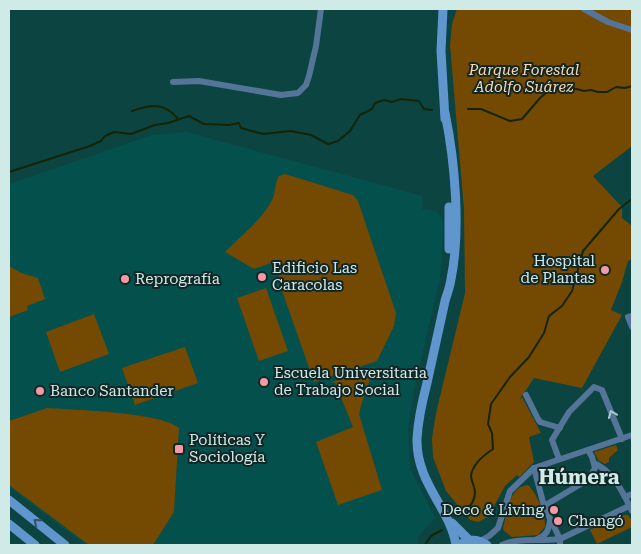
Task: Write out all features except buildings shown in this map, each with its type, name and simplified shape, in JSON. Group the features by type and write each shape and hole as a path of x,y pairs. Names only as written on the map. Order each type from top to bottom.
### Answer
{"main road":[{"path":"443,9 441,51 444,113 449,132 456,229 455,256 451,281 422,405 417,440 418,456 423,472 453,533 456,545"},
{"path":"442,26 450,9"},
{"path":"9,500 65,545"},
{"path":"441,510 456,529 469,540 484,543"},
{"path":"9,524 35,545"},
{"path":"460,545 469,540"}],"street":[{"path":"173,82 199,82 281,95 298,93 306,85 309,76 316,46 321,9"},
{"path":"584,9 608,22 632,30"},
{"path":"630,317 632,327"},
{"path":"559,459 552,440 569,412 594,387 602,390 622,439"},
{"path":"526,395 540,422 560,428"},
{"path":"484,543 501,522 507,496 534,468 632,435"},
{"path":"544,506 589,479 594,471 594,463 588,450"},
{"path":"502,545 533,541 560,542 631,508 612,475 606,469 594,463"},
{"path":"534,468 544,506 560,542"},
{"path":"594,471 606,469"},
{"path":"517,484 527,480 538,488"},
{"path":"625,497 632,494"},
{"path":"533,541 546,534 550,519"}],"shaded area":[{"path":"187,132 423,196 422,209 436,211 441,217 443,223 441,273 414,391 408,429 410,468 435,518 417,538 418,545 85,545 9,487 9,184 152,135"}],"green space":[{"name":"Parque Forestal Adolfo Suárez","path":"457,9 632,9 632,146 593,176 622,207 622,218 632,226 632,259 628,261 611,310 622,315 582,388 534,378 518,402 522,397 541,433 529,437 534,462 519,477 517,475 505,486 488,517 478,522 470,520 446,491 433,457 432,438 436,413 465,293 464,210 450,45 452,24"},
{"path":"285,174 353,195 358,201 396,313 394,326 377,361 314,382 279,282 281,281 274,262 254,269 225,252 256,222 266,209 273,199 279,176"},
{"path":"9,266 21,273 38,278 45,299 27,306 28,310 9,317"},
{"path":"266,288 288,351 259,361 237,298"},
{"path":"94,314 109,354 60,372 46,332"},
{"path":"185,347 198,383 135,405 122,368"},
{"path":"374,367 359,414 382,490 338,505 316,442 353,427 335,383 332,382"},
{"path":"47,408 136,415 155,418 179,428 174,512 153,545 89,545 9,485 9,421"},
{"path":"616,445 618,450 609,458 609,462 605,464 599,461 594,452"},
{"path":"528,485 535,493 540,505 545,527 538,535 512,537 503,528 510,501 517,490"},
{"path":"621,515 628,515 632,520 632,527 597,544 590,530"}],"waterway":[{"path":"468,109 481,109 510,121 522,119 547,92 565,86 584,91 598,92 607,92 616,87 625,88 632,86"},
{"path":"9,172 90,146 114,132 131,134 189,116 204,124 229,125 239,123 241,128 263,134 291,131 311,135 328,144 338,141 350,131 360,115 372,109 375,103 384,100 392,102 401,99 419,101 424,109 432,110"},
{"path":"132,111 157,106 173,113 178,119"},
{"path":"465,511 472,503 474,497 475,491 471,479 472,472 482,457 493,449 492,433 488,424 491,404 510,377 529,357 544,333 549,316 562,306 572,291 583,251 619,209 632,199"},
{"path":"425,545 431,536 442,530"}],"place":[{"name":"Hospital de Plantas","path":"605,270"},
{"name":"Edificio Las Caracolas","path":"262,277"},
{"name":"Reprografía","path":"125,279"},
{"name":"Escuela Universitaria de Trabajo Social","path":"264,382"},
{"name":"Banco Santander","path":"40,391"},
{"name":"Políticas Y Sociología","path":"179,449"},
{"name":"Deco & Living","path":"554,510"},
{"name":"Changó","path":"558,521"}],"district":[{"name":"Húmera","path":"579,477"}]}
